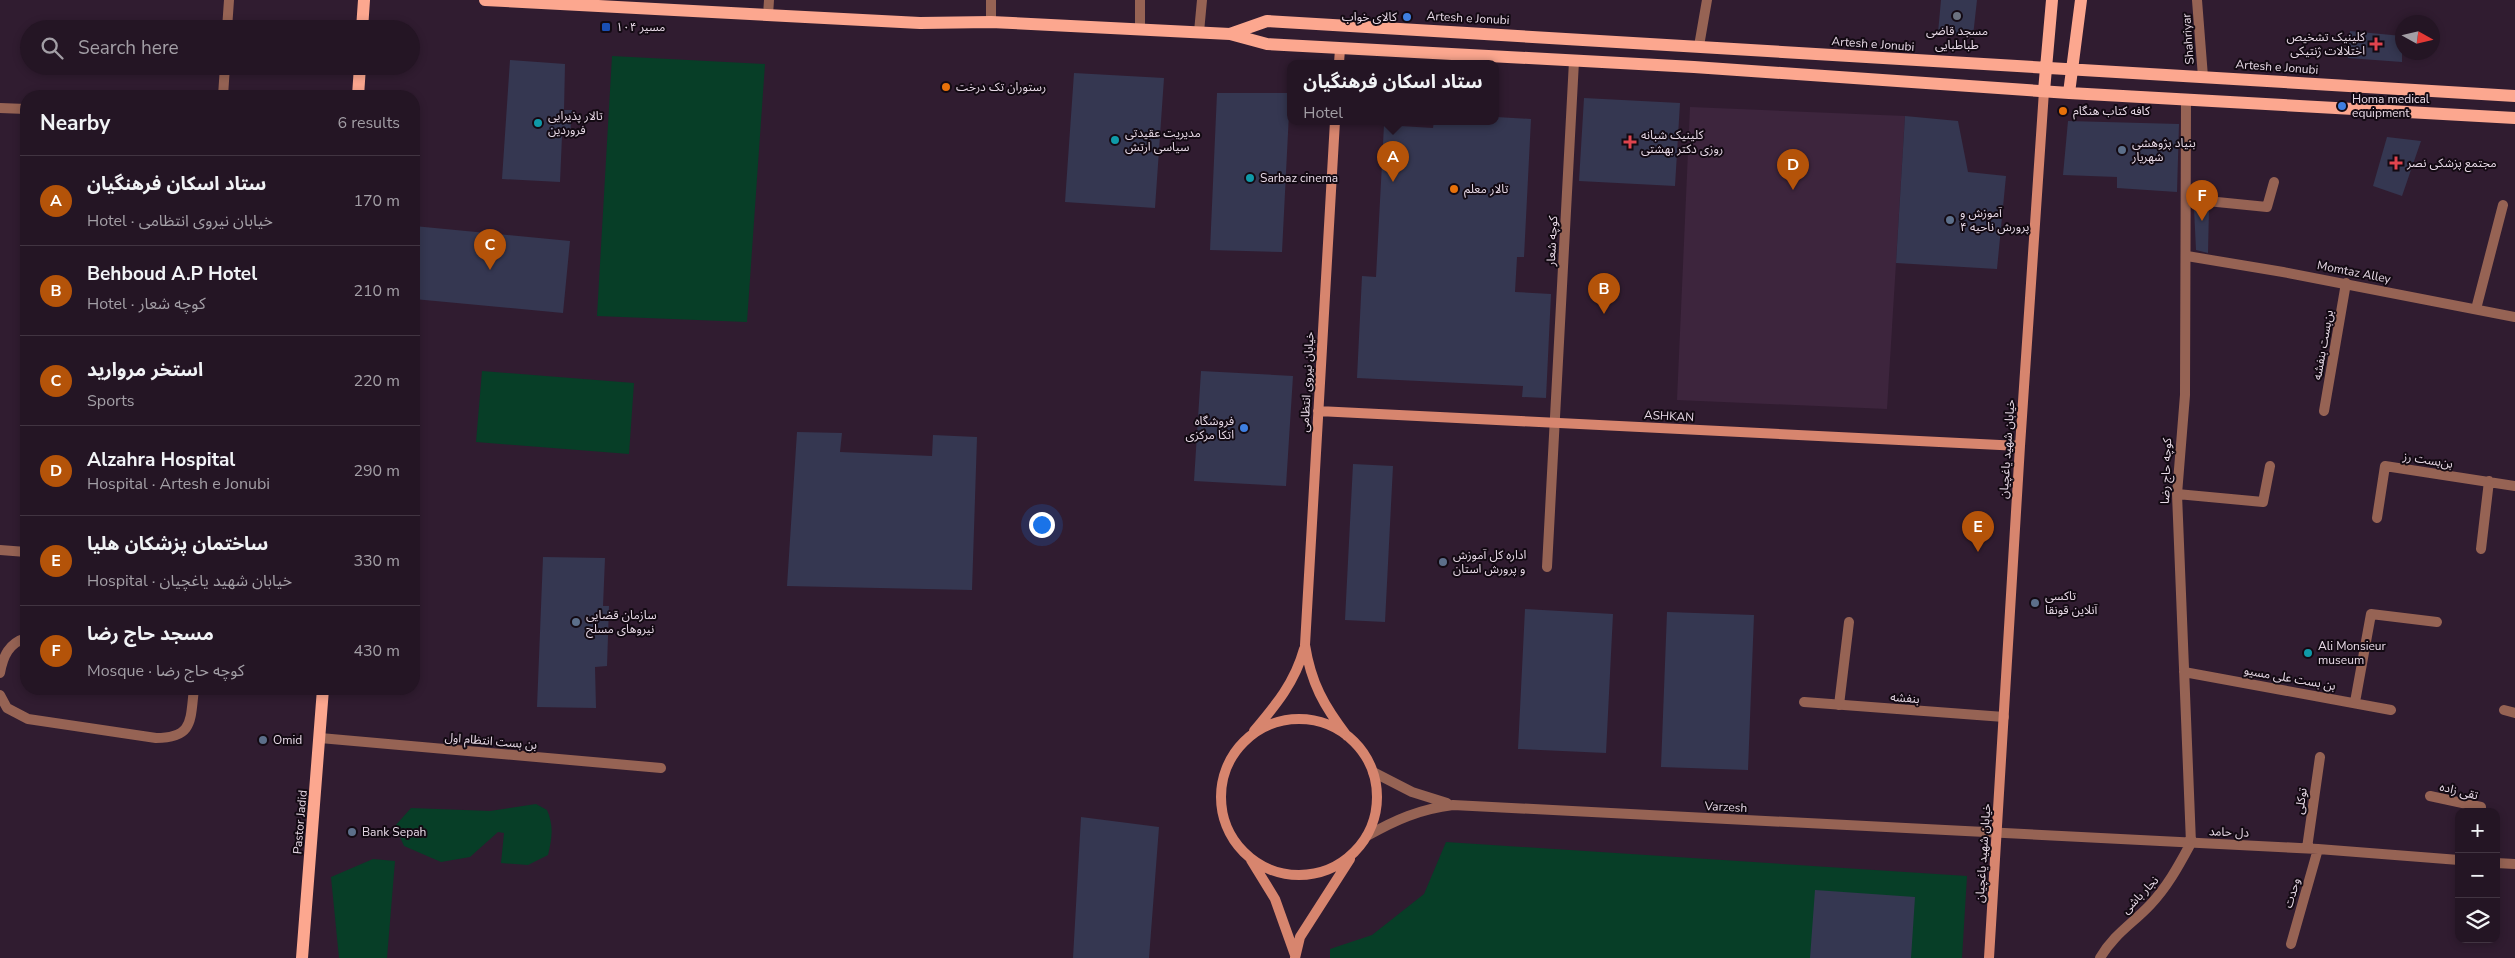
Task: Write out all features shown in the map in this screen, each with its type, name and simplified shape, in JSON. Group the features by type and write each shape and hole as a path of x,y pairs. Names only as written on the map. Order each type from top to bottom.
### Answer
{"main road":[{"path":"363,20 364,0"},
{"name":"Artesh e Jonubi","path":"485,0 666,5 768,15 920,23 991,22 1199,32 1230,34 1267,44 1340,49 1574,61 2069,93 2515,118"},
{"path":"2044,91 2052,0"},
{"path":"2069,93 2081,0"},
{"name":"Artesh e Jonubi","path":"1230,34 1267,22 1699,46 2515,96"},
{"path":"358,90 359,75"},
{"name":"Pastor Jadid","path":"302,958 323,695"}],"street":[{"path":"228,20 229,0"},
{"path":"768,15 769,0"},
{"path":"991,0 991,22"},
{"path":"1140,0 1140,30"},
{"path":"1199,32 1202,0"},
{"path":"1699,46 1707,0"},
{"name":"Shahriyar","path":"2198,0 2203,77"},
{"path":"1339,60 1340,49"},
{"name":"کوچه شعار","path":"1547,567 1574,61"},
{"path":"223,90 224,75"},
{"name":"خیابان شهید یاغچیان","path":"1989,958 2044,91"},
{"name":"کوچه حاج رضا","path":"2186,99 2187,256 2185,395 2177,494 2191,843"},
{"path":"0,108 20,109"},
{"name":"خیابان نیروی انتظامی","path":"1245,741 1283,697 1300,665 1305,645 1335,125"},
{"path":"2187,199 2267,207 2274,182"},
{"path":"2476,309 2503,206"},
{"name":"Momtaz Alley","path":"2187,256 2346,283 2515,317"},
{"name":"بن‌بست بنفشه","path":"2324,411 2346,283"},
{"name":"ASHKAN","path":"1318,411 2020,446"},
{"path":"2177,494 2263,502 2270,466"},
{"name":"بن‌بست رز","path":"2378,518 2385,466 2515,486"},
{"path":"2481,549 2489,482"},
{"path":"0,550 20,552"},
{"path":"2355,702 2371,614 2437,622"},
{"path":"1839,705 1849,622"},
{"path":"0,673 4,658 10,647 20,641"},
{"name":"خیابان نیروی انتظامی","path":"1305,645 1312,681 1333,717 1347,736"},
{"name":"بن بست علی مسیو","path":"2184,672 2391,710"},
{"path":"0,695 3,702 13,713 28,719 156,738 180,736 186,731 190,721 193,695"},
{"name":"بنفشه","path":"1804,702 2004,717"},
{"path":"2504,710 2515,713"},
{"path":"1306,719 1328,725 1347,736 1362,752 1373,772 1377,793 1375,816 1367,836 1353,854 1300,937 1295,957 1290,937 1275,900 1251,859 1236,843 1226,823 1221,801 1224,779 1229,765 1245,741 1263,728 1284,721 1306,719"},
{"name":"بن بست انتظام اول","path":"320,738 661,768"},
{"name":"توکلی","path":"2307,848 2320,757"},
{"name":"Varzesh","path":"1373,772 1412,792 1453,805"},
{"name":"تقی‌ زاده","path":"2430,796 2481,808"},
{"name":"Varzesh","path":"1367,836 1409,814 1427,808 1453,805 1997,834"},
{"name":"دل حامد","path":"1997,834 2318,848 2455,860"},
{"name":"نجار باشی","path":"2100,958 2110,942 2150,906 2169,883 2191,843"},
{"name":"وحدت","path":"2291,944 2318,848"},
{"path":"1251,859 1270,870 1299,875 1314,874 1335,867 1353,854"},
{"path":"2500,863 2515,864"}],"shaded area":[{"path":"1690,107 1905,116 1887,409 1677,400"}],"green space":[{"path":"612,56 765,64 747,322 597,316"},
{"path":"482,371 634,383 629,454 476,442"},
{"path":"536,804 547,810 551,821 551,838 548,855 528,865 501,863 504,833 498,832 470,857 441,862 404,846 395,826 411,808 490,811"},
{"path":"1446,842 1967,876 1962,958 1330,958 1330,949 1372,935 1424,894"},
{"path":"373,859 395,861 387,958 339,958 331,877"}],"building":[{"name":"مسجد قاضی طباطبایی","path":"1941,0 1977,0 1973,36 1938,33"},
{"name":"کلینیک تشخیص اختلالات ژنتیکی","path":"2350,31 2395,35 2395,60 2402,60 2402,62 2348,58"},
{"name":"تالار پذیرایی فروردین","path":"510,60 565,64 564,110 572,110 570,136 562,136 560,182 502,179"},
{"name":"مدیریت عقیدتی سیاسی ارتش","path":"1074,73 1164,78 1155,208 1065,202"},
{"name":"Sarbaz cinema","path":"1217,93 1287,93 1288,125 1282,252 1210,250"},
{"name":"کلینیک شبانه روزی دکتر بهشتی","path":"1584,98 1680,103 1675,186 1579,181"},
{"name":"آموزش و پرورش ناحیه ۴","path":"1905,116 1958,121 1968,172 2006,176 1997,269 1896,263"},
{"path":"1499,117 1531,119 1524,257 1517,257 1515,292 1551,294 1546,398 1522,397 1523,386 1357,378 1362,276 1376,277 1384,125 1433,128 1433,125 1499,125"},
{"name":"بنیاد پژوهشی شهریار","path":"2068,121 2179,124 2177,192 2117,188 2117,177 2063,175"},
{"name":"مجتمع پزشکی نصر","path":"2387,137 2421,141 2402,196 2373,186"},
{"path":"2194,208 2209,208 2208,253 2196,250"},
{"path":"420,227 570,241 563,313 420,300"},
{"name":"فروشگاه اتکا مرکزی","path":"1201,371 1293,376 1286,486 1194,481"},
{"path":"797,432 842,433 840,452 932,456 933,435 977,437 972,590 787,586"},
{"path":"1353,464 1393,466 1385,622 1345,620"},
{"path":"543,557 605,558 603,606 609,606 607,666 595,667 596,708 537,707"},
{"path":"1525,609 1613,614 1606,753 1518,749"},
{"path":"1667,612 1754,615 1748,770 1661,767"},
{"path":"1081,817 1159,827 1149,958 1073,958"},
{"path":"1815,890 1915,897 1911,958 1810,958"}],"place":[{"name":"مسجد قاضی طباطبایی","path":"1957,16"},
{"name":"کالای خواب","path":"1407,17"},
{"name":"مسیر ۱۰۴","path":"606,27"},
{"name":"کلینیک تشخیص اختلالات ژنتیکی","path":"2376,44"},
{"name":"رستوران تک درخت","path":"946,87"},
{"name":"Homa medical equipment","path":"2342,106"},
{"name":"کافه کتاب هنگام","path":"2063,111"},
{"name":"تالار پذیرایی فروردین","path":"538,123"},
{"name":"مدیریت عقیدتی سیاسی ارتش","path":"1115,140"},
{"name":"کلینیک شبانه روزی دکتر بهشتی","path":"1630,142"},
{"name":"بنیاد پژوهشی شهریار","path":"2122,150"},
{"name":"مجتمع پزشکی نصر","path":"2396,163"},
{"name":"Sarbaz cinema","path":"1250,178"},
{"name":"ستاد اسکان فرهنگیان","path":"1393,182"},
{"name":"تالار معلم","path":"1454,189"},
{"name":"Alzahra Hospital","path":"1793,190"},
{"name":"آموزش و پرورش ناحیه ۴","path":"1950,220"},
{"name":"مسجد حاج رضا","path":"2202,221"},
{"name":"استخر مروارید","path":"490,270"},
{"name":"Behboud A.P Hotel","path":"1604,314"},
{"name":"فروشگاه اتکا مرکزی","path":"1244,428"},
{"name":"ساختمان پزشکان هلیا","path":"1978,552"},
{"name":"اداره کل آموزش و پرورش استان","path":"1443,562"},
{"name":"تاکسی آنلاین قونقا","path":"2035,603"},
{"name":"سازمان قضایی نیروهای مسلح","path":"576,622"},
{"name":"Ali Monsieur museum","path":"2308,653"},
{"name":"Omid","path":"263,740"},
{"name":"Bank Sepah","path":"352,832"}]}
